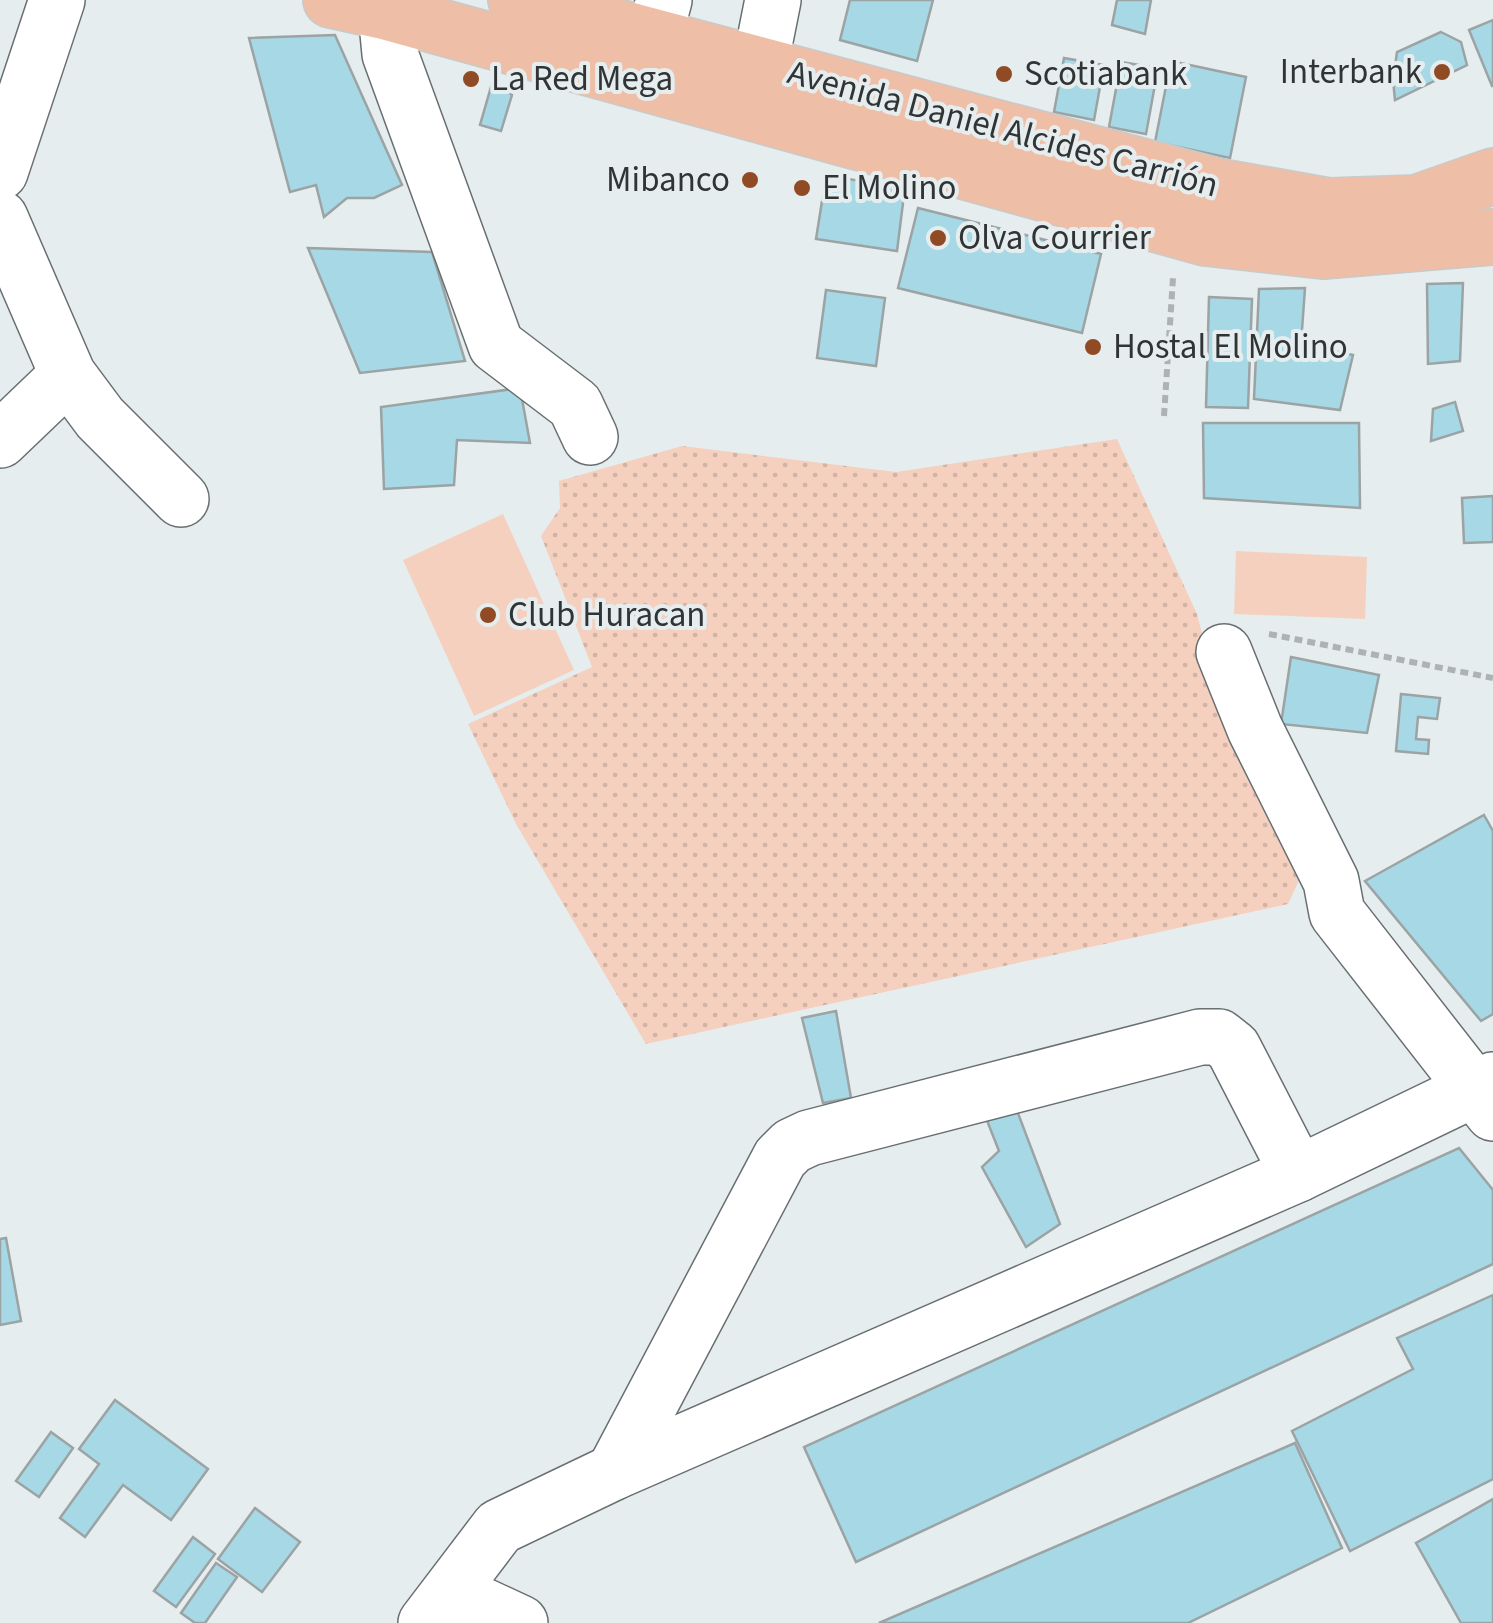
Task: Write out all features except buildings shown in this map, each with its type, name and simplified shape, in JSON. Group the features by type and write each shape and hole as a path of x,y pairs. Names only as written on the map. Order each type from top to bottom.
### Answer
{"main road":[{"name":"Avenida Daniel Alcides Carrión","path":"330,0 387,6 1190,233 1323,251 1493,237"},
{"name":"Avenida Daniel Alcides Carrión","path":"516,0 659,18 760,65 1216,186 1330,206 1416,204 1493,176"}],"street":[{"path":"0,172 58,0"},
{"path":"760,65 773,0"},
{"path":"387,6 390,54 496,345 574,405 590,437"},
{"path":"0,218 68,375 100,418 181,499"},
{"path":"0,440 68,375"},
{"path":"520,1623 438,1607 499,1527 614,1472 1486,1095 1337,913 1331,881 1255,730 1224,652"},
{"path":"614,1472 780,1158 792,1146 809,1138 1200,1037 1220,1037 1232,1048 1298,1174"}],"path":[{"path":"1164,416 1174,260 1190,233"},
{"path":"1224,652 1250,630 1493,678"}],"shaded area":[{"path":"1117,439 1197,614 1226,726 1302,874 1288,904 646,1044 516,824 468,724 592,667 541,536 560,508 559,481 682,446 896,472"},
{"name":"Club Huracan","path":"503,514 574,670 474,716 403,560"},
{"path":"1236,551 1367,557 1365,619 1234,614"}],"place":[{"name":"Interbank","path":"1442,72"},
{"name":"Scotiabank","path":"1004,74"},
{"name":"La Red Mega","path":"471,79"},
{"name":"Mibanco","path":"750,180"},
{"name":"El Molino","path":"802,188"},
{"name":"Olva Courrier","path":"938,238"},
{"name":"Hostal El Molino","path":"1093,347"},
{"name":"Club Huracan","path":"488,615"}]}
